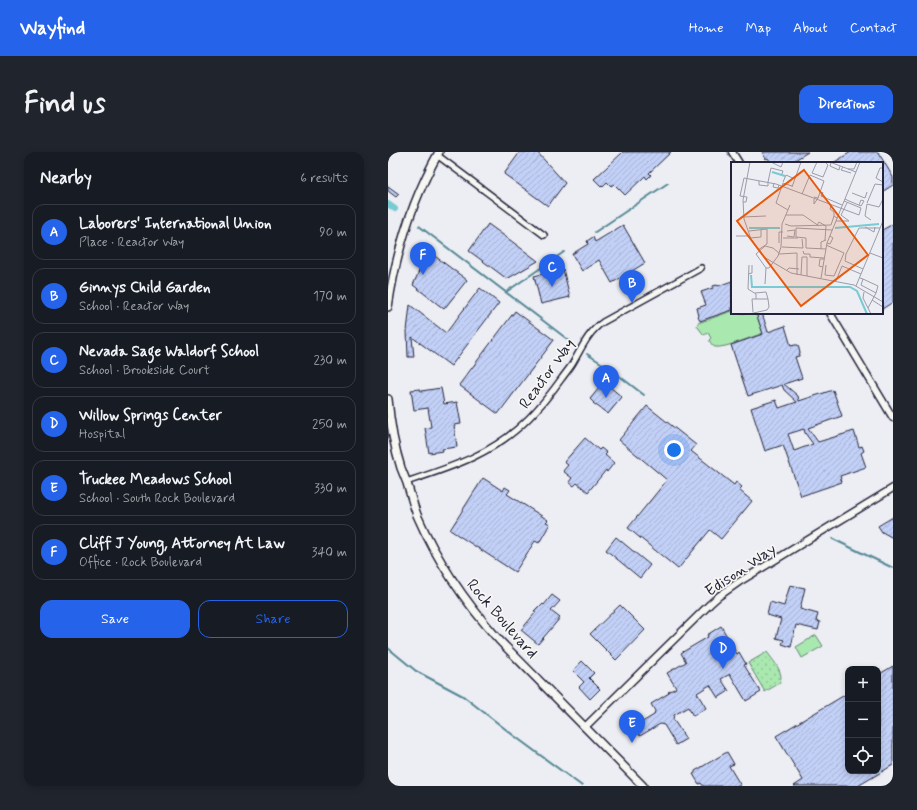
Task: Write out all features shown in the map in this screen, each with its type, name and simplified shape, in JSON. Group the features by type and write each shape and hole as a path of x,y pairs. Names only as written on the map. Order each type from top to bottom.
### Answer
{"main road":[{"path":"388,307 396,260 406,227 416,198 438,154"},
{"name":"Rock Boulevard","path":"388,399 390,420 401,469 411,500 441,563 460,593 499,640 643,786"}],"street":[{"path":"732,152 738,162"},
{"path":"438,154 544,235"},
{"name":"Reactor Way","path":"406,482 471,459 507,438 529,418 553,390 570,367 583,343 596,327 613,316 701,268"},
{"path":"831,314 893,418"},
{"name":"Edison Way","path":"585,727 727,589 893,488"}],"green space":[{"path":"731,311 731,314 756,314 763,333 732,344 714,347 709,340 711,338 708,333 704,335 697,326 698,323"},
{"path":"816,635 823,646 802,658 796,647"},
{"path":"767,652 778,667 781,679 778,684 765,692 748,663"}],"building":[{"path":"520,152 537,152 565,183 548,206 504,174"},
{"path":"623,152 671,152 649,173 651,175 647,179 645,176 625,195 614,184 611,186 607,182 602,187 594,179"},
{"path":"762,152 808,152 792,162 770,162 768,158 766,159"},
{"path":"851,152 878,152 893,177 893,185 883,191 883,162 835,162"},
{"path":"388,186 399,194 396,197 388,191"},
{"path":"488,224 538,261 507,279 469,251"},
{"path":"893,224 893,302 883,308 883,229"},
{"path":"623,225 645,263 612,283 599,260 582,271 572,254 588,244 587,241 593,237 595,242"},
{"path":"428,251 467,280 444,309 413,285"},
{"path":"563,269 570,297 541,304 534,276"},
{"path":"731,281 731,310 700,321 697,308 706,305 701,292 713,288 713,286 718,286"},
{"path":"480,288 499,303 451,366 412,337 414,357 408,357 407,331 410,305 446,333"},
{"path":"515,311 554,340 498,414 459,385"},
{"path":"756,314 762,314 768,332 785,326 791,346 798,345 800,353 799,356 795,357 802,378 784,384 798,396 799,401 833,390 842,416 808,428 818,442 854,431 859,447 862,446 864,451 861,453 866,467 840,476 842,482 801,496 783,445 765,451 751,408 776,400 779,408 797,402 784,390 782,385 748,396 731,345 763,334","holes":["804,429 805,433 813,444 794,451 788,434"]},
{"path":"604,382 622,397 608,414 590,399"},
{"path":"441,388 444,404 457,402 461,424 454,425 457,447 429,453 425,428 431,427 428,408 414,410 411,390 420,389 421,391"},
{"path":"647,406 696,445 691,451 734,485 736,482 742,487 739,490 752,501 721,539 710,530 678,569 628,528 667,480 619,440"},
{"path":"585,438 599,450 601,448 607,453 605,455 614,463 607,472 606,470 588,492 577,483 574,486 569,482 572,478 563,471 568,465 564,462"},
{"path":"483,478 503,491 505,487 510,490 507,494 548,520 546,522 550,524 539,543 535,541 515,572 450,530"},
{"path":"893,517 893,538 882,532 878,526"},
{"path":"616,537 650,565 640,578 606,550"},
{"path":"790,585 805,588 800,609 818,614 816,621 820,622 818,630 796,625 791,647 782,644 784,640 776,638 781,619 767,615 770,602 784,606"},
{"path":"552,595 560,601 551,611 560,618 538,644 521,630 536,612 534,611 539,606 544,605"},
{"path":"620,605 645,630 616,660 590,634"},
{"path":"721,626 737,654 739,652 746,664 744,665 761,692 746,701 730,674 721,679 729,691 718,698 710,685 697,693 706,708 693,716 688,707 674,715 673,719 686,739 676,745 664,725 660,724 640,736 634,727 654,715 655,711 651,704 676,688 667,673 686,662 681,653 708,637 707,635"},
{"path":"582,661 594,673 589,678 600,689 590,699 579,687 584,682 573,671"},
{"path":"893,666 893,765 881,772 881,702 881,673"},
{"path":"845,695 845,774 878,774 858,786 794,786 803,780 776,736"},
{"path":"727,752 734,764 729,766 741,786 703,786 701,783 699,784 693,774 695,771"}],"waterway":[{"path":"595,232 668,183"},
{"path":"388,204 395,209"},
{"path":"419,226 571,342"},
{"path":"506,292 564,252"},
{"path":"587,354 609,368 644,395"},
{"path":"833,539 893,568"},
{"path":"388,648 416,671 463,696 582,786"}],"place":[{"name":"Cliff J Young, Attorney At Law","path":"423,275"},
{"name":"Nevada Sage Waldorf School","path":"552,287"},
{"name":"Ginnys Child Garden","path":"632,303"},
{"name":"Laborers' International Union","path":"606,398"},
{"name":"Willow Springs Center","path":"723,669"},
{"name":"Truckee Meadows School","path":"632,743"}]}
